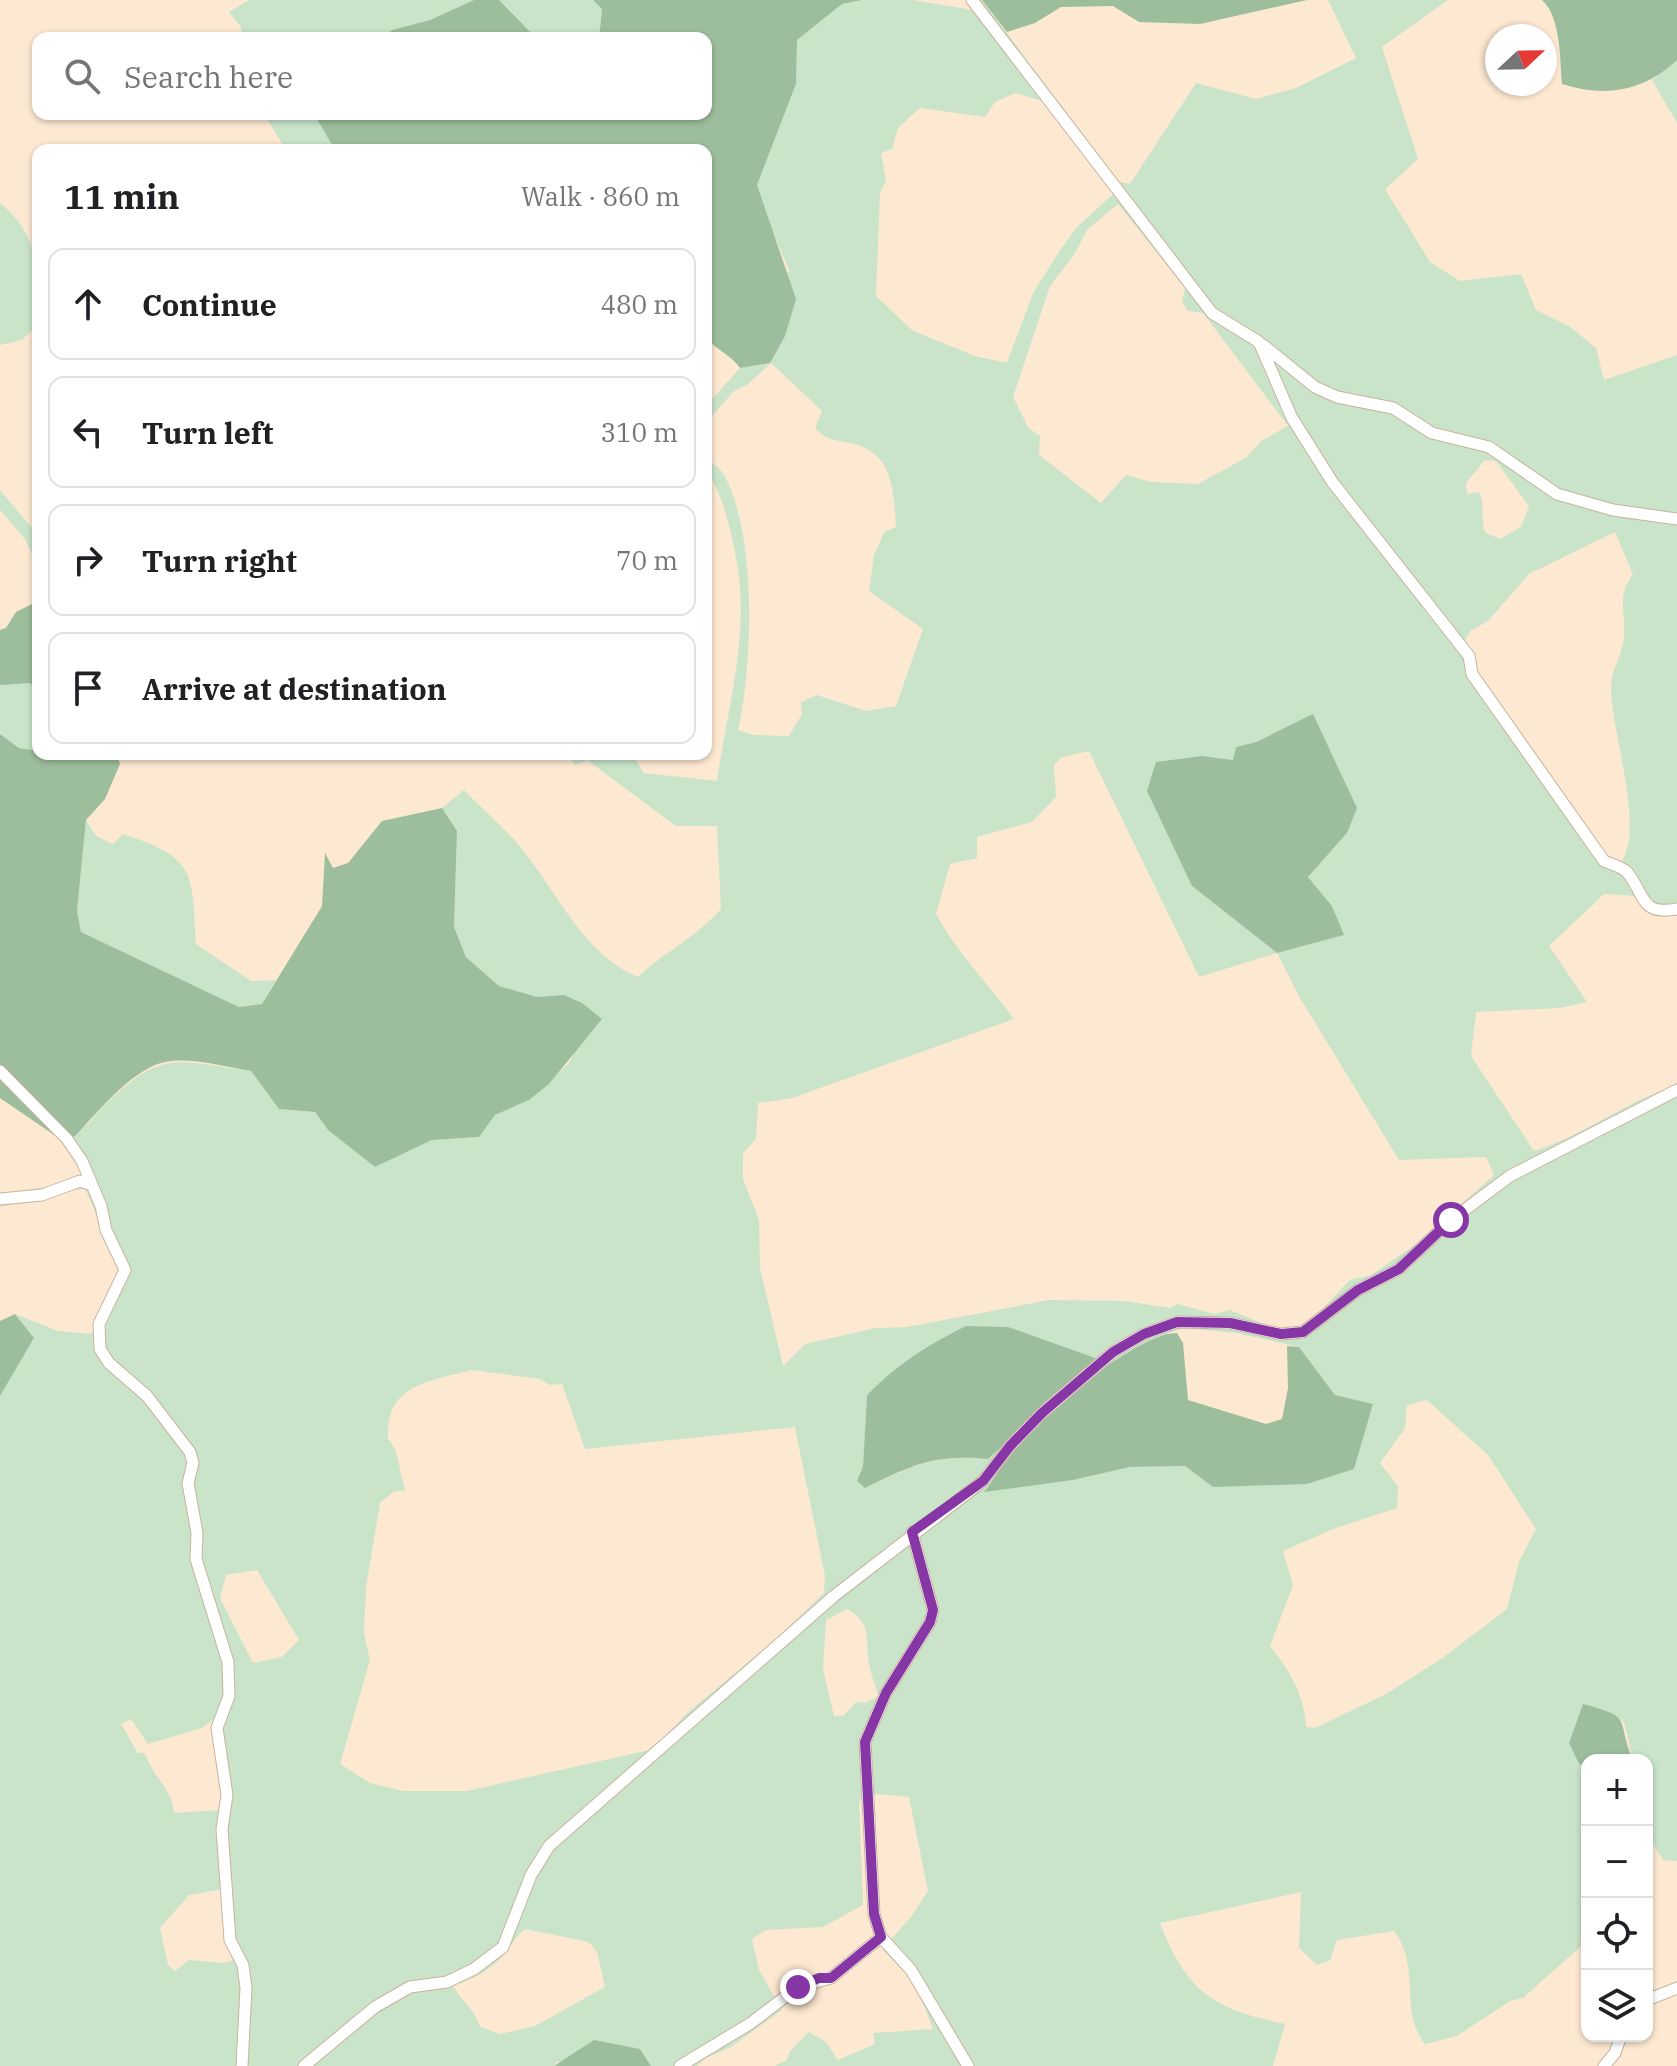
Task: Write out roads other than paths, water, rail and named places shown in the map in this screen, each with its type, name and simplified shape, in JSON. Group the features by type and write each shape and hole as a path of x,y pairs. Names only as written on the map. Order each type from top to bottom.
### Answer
{"street":[{"path":"972,0 1212,313 1259,342 1315,387 1337,397 1393,408 1432,433 1489,447 1557,494 1613,510 1677,519"},
{"path":"1259,342 1292,418 1333,483 1469,656 1472,674 1604,861 1625,870 1642,900 1651,908 1662,912 1677,909"},
{"path":"0,1071 67,1139 82,1161 106,1230 125,1270 99,1324 100,1349 109,1363 155,1406 190,1452 193,1463 188,1483 197,1533 196,1559 228,1662 229,1696 217,1728 227,1795 222,1829 230,1940 243,1965 246,1988 242,2066"},
{"path":"304,2066 375,2007 410,1987 447,1982 503,1947 531,1875 549,1846 834,1596 912,1532 983,1481 1010,1446 1042,1413 1113,1352 1144,1334 1177,1322 1230,1323 1281,1334 1303,1332 1358,1290 1399,1269 1451,1220 1510,1176 1677,1090"},
{"path":"0,1199 42,1195 80,1181 92,1185"},
{"path":"912,1532 933,1610 924,1632 886,1693 865,1742 874,1914 881,1937 911,1970 968,2066"},
{"path":"680,2066 751,2023 798,1987 819,1978 831,1978 881,1937"},
{"path":"1653,1998 1677,1988"},
{"path":"1604,2066 1615,2053 1619,2042"}]}
